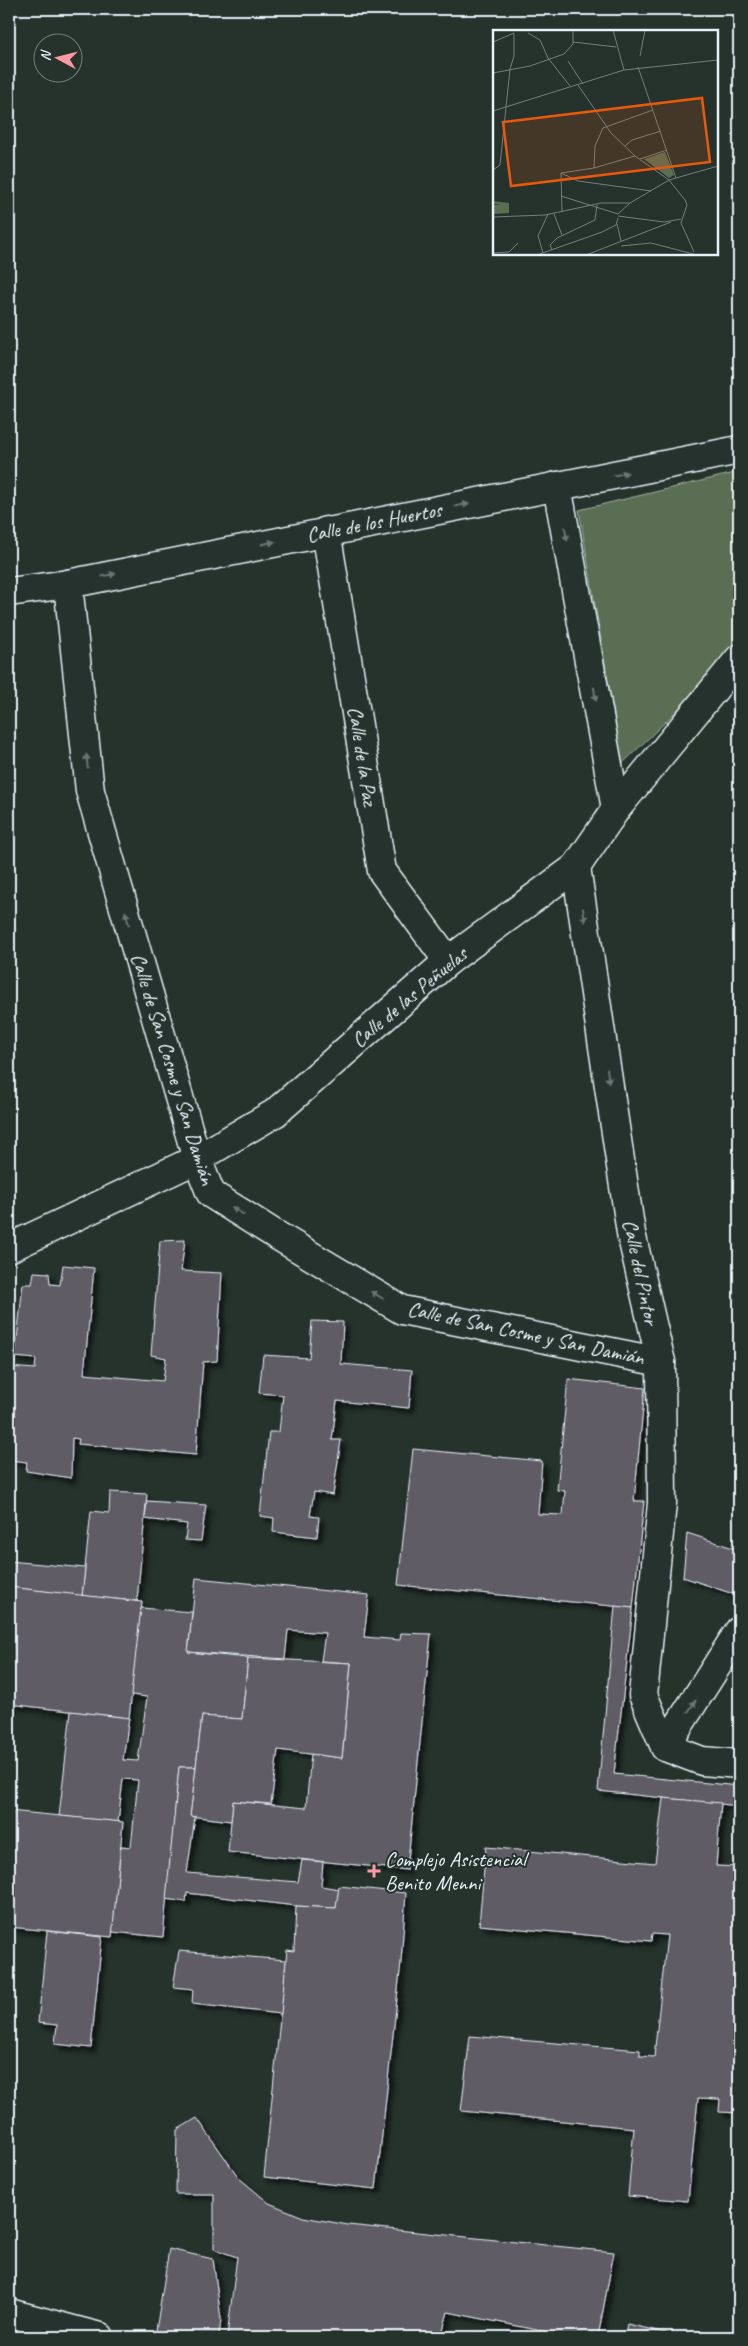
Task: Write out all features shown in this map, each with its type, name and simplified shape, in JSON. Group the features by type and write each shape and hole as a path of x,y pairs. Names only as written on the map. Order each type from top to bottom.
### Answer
{"street":[{"name":"Calle de los Huertos","path":"9,592 68,584 739,450"},
{"path":"557,486 616,809"},
{"name":"Calle de la Paz","path":"326,531 382,871 448,961"},
{"name":"Calle de San Cosme y San Damián","path":"68,584 90,791 197,1159 211,1194 272,1233 402,1310 661,1362"},
{"name":"Calle de las Peñuelas","path":"9,1248 197,1159 275,1113 448,961 576,867 616,809 739,659"},
{"name":"Calle del Pintor","path":"576,867 631,1233 661,1362 662,1503 643,1695 665,1747"},
{"path":"739,1631 665,1747 702,1761 739,1764"},
{"path":"9,2314 100,2337"}],"green space":[{"path":"739,472 739,650 622,764 579,510"}],"building":[{"path":"185,1240 181,1271 222,1273 217,1361 203,1362 196,1455 78,1444 79,1439 72,1438 71,1478 26,1471 27,1462 10,1460 9,1367 35,1369 36,1359 15,1357 23,1284 32,1284 34,1272 49,1273 50,1284 60,1285 63,1265 94,1268 84,1374 163,1381 166,1358 151,1355 160,1241"},
{"path":"312,1321 343,1322 341,1364 412,1370 409,1408 337,1401 332,1440 341,1440 333,1495 314,1492 310,1516 319,1517 317,1537 273,1532 274,1518 260,1516 269,1432 279,1432 283,1395 259,1393 263,1355 309,1358"},
{"path":"568,1379 645,1388 634,1501 644,1501 633,1608 398,1585 413,1449 542,1461 538,1514 563,1515 565,1491 557,1490"},
{"path":"110,1492 147,1494 137,1601 82,1596 91,1511 109,1513"},
{"path":"147,1501 206,1505 201,1541 185,1540 187,1524 145,1519"},
{"path":"687,1533 739,1550 739,1596 683,1577"},
{"path":"9,1561 85,1568 82,1596 9,1587"},
{"path":"196,1578 369,1595 364,1637 400,1640 401,1633 431,1634 407,1870 228,1852 233,1801 306,1808 311,1754 342,1758 351,1663 321,1661 325,1633 288,1630 285,1659 188,1652"},
{"path":"9,1587 142,1602 129,1718 9,1704"},
{"path":"615,1606 633,1608 614,1774 739,1786 739,1806 598,1791"},
{"path":"141,1608 192,1612 188,1652 248,1658 242,1719 202,1716 196,1767 179,1767 163,1937 112,1932 121,1846 131,1847 138,1780 123,1779 118,1822 59,1816 71,1711 129,1718 123,1760 138,1761 147,1697 131,1695"},
{"path":"248,1658 351,1663 342,1758 278,1750 271,1804 233,1801 231,1821 190,1816 202,1716 242,1719"},
{"path":"179,1767 196,1767 190,1816 195,1817 187,1873 298,1882 302,1860 323,1862 321,1886 339,1889 336,1908 296,1906 187,1893 186,1902 166,1899"},
{"path":"663,1798 721,1803 716,1866 739,1867 739,2113 719,2112 720,2099 698,2098 688,2201 628,2196 634,2128 461,2111 470,2036 640,2050 640,2056 654,2057 667,1935 652,1934 651,1941 479,1925 486,1847 655,1863"},
{"path":"9,1811 123,1822 112,1937 9,1927"},
{"path":"739,1813 739,1867 736,1867"},
{"path":"339,1886 406,1893 401,1962 376,2189 264,2177 287,1950 294,1951 296,1906 336,1908"},
{"path":"47,1931 102,1937 91,2048 55,2044 57,2025 38,2023"},
{"path":"179,1951 286,1960 281,2014 192,2004 193,1989 173,1987"},
{"path":"197,2118 239,2178 269,2203 303,2217 348,2225 614,2252 598,2337 572,2337 448,2312 441,2337 227,2337 237,2257 214,2249 214,2194 176,2194 177,2130"},
{"path":"169,2249 213,2259 221,2319 219,2337 155,2337"},
{"path":"627,2324 684,2337 624,2337"}],"place":[{"name":"Complejo Asistencial Benito Menni","path":"374,1871"}]}
